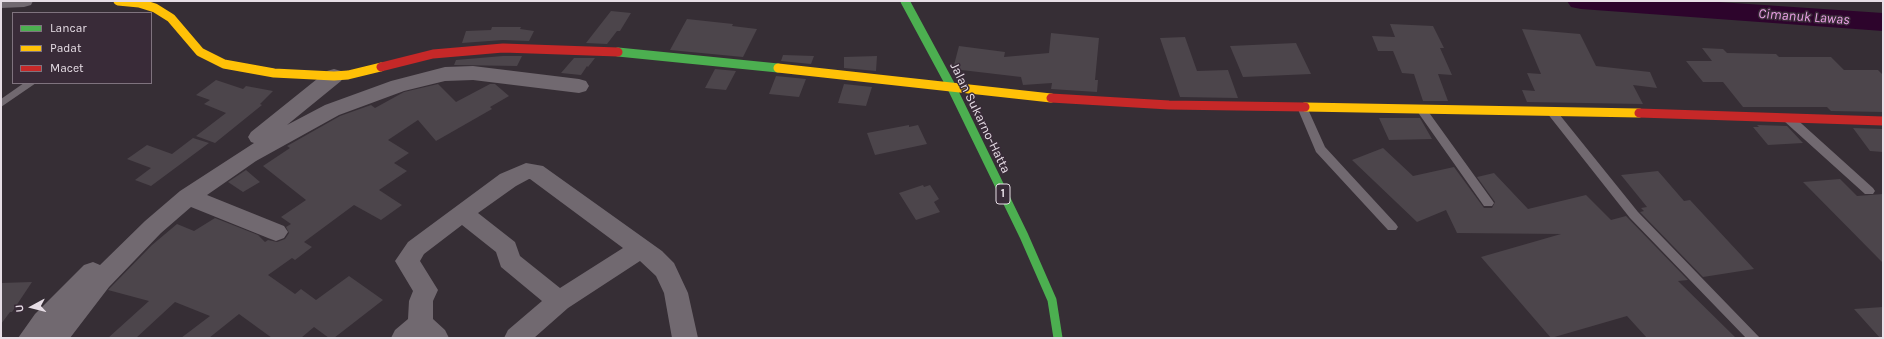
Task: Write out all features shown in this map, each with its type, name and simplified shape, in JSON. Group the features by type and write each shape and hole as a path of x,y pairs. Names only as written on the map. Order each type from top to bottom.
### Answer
{"main road":[{"path":"118,1 140,3 150,10 171,18 200,52 224,64 274,73 334,76 359,73 433,54 503,48 602,51 720,62 1038,97 1170,105 1551,111 1883,121"},
{"name":"Jalan Sukarno-Hatta","path":"905,1 952,88 1024,236 1052,300 1058,338"}],"street":[{"path":"1,2 24,1"},
{"path":"31,338 44,321 76,288 128,238 201,177 216,172 248,156 332,110 398,86 431,77 473,73 579,86"},
{"path":"55,338 100,280 153,227 216,172 334,76"},
{"path":"420,333 421,301 426,290 407,261 416,248 462,213 518,174 526,171 535,172 654,258 665,270 676,293 684,338"},
{"path":"188,197 276,232"},
{"path":"462,213 507,248 509,260 559,301"},
{"path":"517,338 559,301 640,249"}],"lane":[{"path":"1,104 30,84"},
{"path":"1302,107 1320,149 1392,227"},
{"path":"1421,109 1488,203"},
{"path":"1551,111 1634,215 1754,338"},
{"path":"1788,118 1869,191"}],"building":[{"path":"611,11 631,13 620,31 617,31 607,44 586,43"},
{"path":"687,19 733,24 732,26 757,29 743,57 670,50"},
{"path":"1390,24 1433,26 1444,48 1440,48 1452,75 1438,74 1448,101 1423,101 1414,74 1402,73 1393,51 1378,51 1372,36 1395,37"},
{"path":"492,27 521,27 520,29 534,31 529,41 503,40 462,43 466,31 491,30"},
{"path":"1522,29 1580,34 1596,66 1650,72 1657,88 1633,85 1643,104 1527,102 1522,90 1535,91 1527,73 1541,74"},
{"path":"1051,33 1099,38 1095,80 1098,80 1097,92 1051,89 1052,83 1023,85 1021,77 953,69 959,46 1005,52 1004,57 1049,53"},
{"path":"1185,37 1197,71 1228,70 1238,98 1180,97 1160,38"},
{"path":"1296,43 1311,74 1243,77 1230,46"},
{"path":"1702,48 1723,49 1727,53 1776,54 1779,57 1831,57 1844,70 1878,70 1883,75 1883,112 1831,111 1827,107 1743,107 1723,82 1703,82 1686,61 1712,61"},
{"path":"783,55 814,56 811,64 781,61"},
{"path":"522,56 517,66 454,65 456,60"},
{"path":"877,56 876,71 844,68 844,57"},
{"path":"574,58 595,58 581,75 561,73"},
{"path":"715,69 736,71 726,90 705,88"},
{"path":"776,76 806,79 799,97 769,94"},
{"path":"216,80 243,89 246,86 273,91 260,104 262,105 215,143 196,136 226,113 204,104 210,100 196,95"},
{"path":"438,84 456,102 490,84 495,84 509,96 490,107 492,109 436,141 418,120 388,140 409,153 394,163 407,171 379,190 402,205 381,220 354,205 304,242 312,247 295,260 292,258 268,275 295,294 301,289 316,300 349,276 383,300 334,338 329,338 314,327 301,338 272,338 239,314 209,338 181,338 210,316 175,302 136,338 108,338 149,301 108,290 152,245 177,224 194,231 215,218 258,235 265,242 268,240 277,242 285,239 289,233 286,227 291,224 281,217 306,200 263,166 290,148 287,146 340,116 371,105 375,108 404,92"},
{"path":"844,84 872,87 866,106 838,103"},
{"path":"1379,118 1420,118 1432,139 1389,140"},
{"path":"909,125 909,127 918,125 927,144 875,155 867,133"},
{"path":"1757,125 1787,126 1803,143 1768,145 1753,127 1759,127"},
{"path":"1853,128 1883,129 1883,152 1870,151"},
{"path":"193,138 209,143 151,186 135,180 151,168 127,159 147,145 172,154"},
{"path":"1383,148 1413,176 1454,167 1484,208 1492,208 1495,202 1477,177 1494,173 1528,209 1586,195 1611,220 1626,216 1688,280 1678,281 1736,338 1647,338 1627,316 1551,338 1481,257 1561,234 1457,233 1446,210 1417,222 1352,160"},
{"path":"246,170 260,182 243,192 228,182"},
{"path":"1658,171 1684,201 1690,200 1754,269 1703,277 1640,212 1644,211 1641,208 1647,207 1621,175"},
{"path":"1840,179 1857,196 1883,194 1883,263 1803,182"},
{"path":"923,185 924,187 930,185 939,199 934,202 940,212 916,220 899,193"},
{"path":"32,282 12,312 10,312 1,324 1,283"},
{"path":"1883,307 1883,338 1880,338 1854,309"}],"waterway":[{"name":"Cimanuk Lawas","path":"1581,1 1883,22"}],"traffic: fast":[{"path":"905,1 952,88 1024,236 1052,300 1058,338"},
{"path":"618,52 778,68"}],"traffic: slow":[{"path":"118,1 139,3 155,8 171,18 200,52 224,64 274,73 334,76 348,75 381,67"},
{"path":"778,68 1051,98"},
{"path":"1305,107 1639,113"}],"traffic: jam":[{"path":"381,67 433,54 503,48 618,52"},
{"path":"1051,98 1169,105 1305,107"},
{"path":"1639,113 1883,121"}]}
